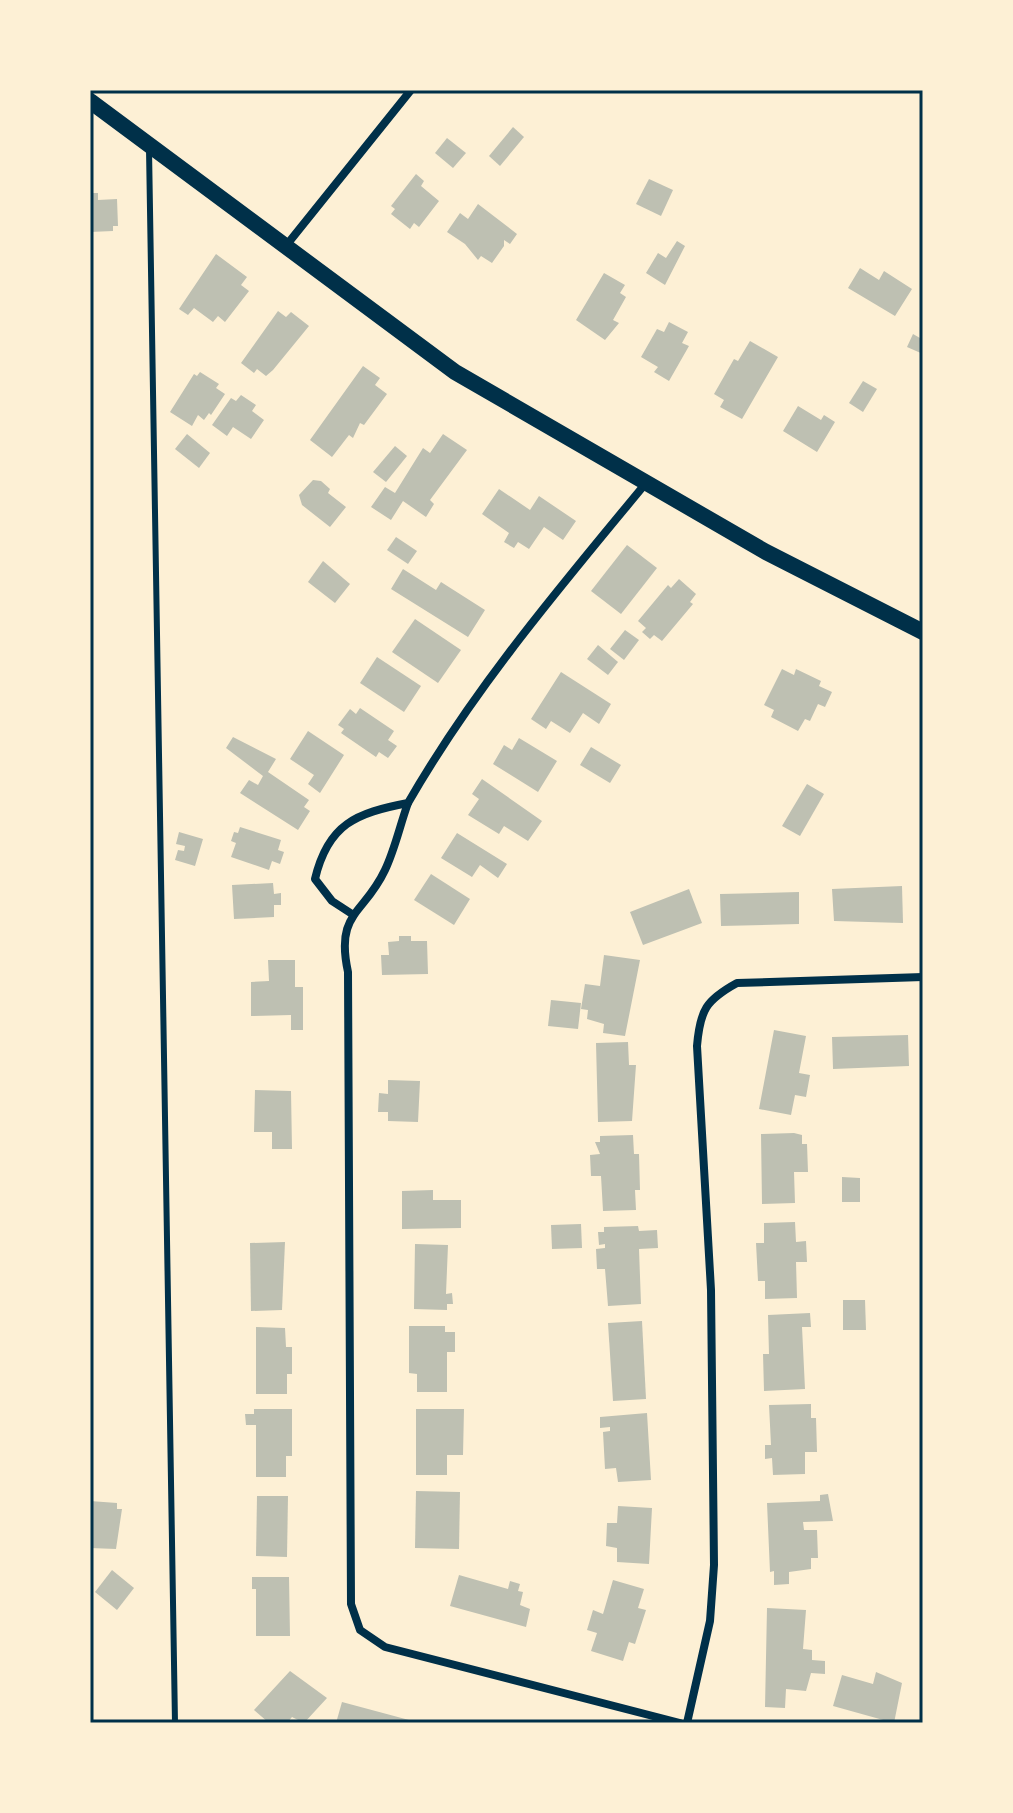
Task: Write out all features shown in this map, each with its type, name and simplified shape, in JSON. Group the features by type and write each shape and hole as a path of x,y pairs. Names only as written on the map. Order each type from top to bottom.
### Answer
{"main road":[{"path":"90,101 455,372 766,552 923,632"}],"street":[{"path":"285,247 411,90"},
{"path":"646,482 447,735 408,803 385,871 352,914 342,944 348,972 351,1604 360,1630 385,1647 680,1723"},
{"path":"352,914 332,901 315,879 322,849 365,811 408,803"},
{"path":"687,1723 710,1621 714,1565 711,1290 697,1046 699,1019 713,996 737,983 923,977"}],"lane":[{"path":"149,145 175,1723"}],"building":[{"path":"513,127 524,137 500,166 489,156"},
{"path":"447,138 466,153 453,168 435,153"},
{"path":"416,174 424,181 421,186 439,201 419,227 414,223 410,229 391,214 395,209 391,206"},
{"path":"649,179 673,190 661,216 636,204"},
{"path":"90,193 98,193 98,200 117,199 118,226 113,226 113,231 90,232"},
{"path":"478,204 517,234 510,244 504,240 504,246 492,263 481,256 478,260 465,244 447,232 460,213 468,219"},
{"path":"677,241 685,246 665,285 646,273 658,253 666,258"},
{"path":"216,254 247,277 241,285 249,291 225,322 218,316 213,322 194,308 188,315 179,309"},
{"path":"860,268 879,280 884,271 912,289 895,316 848,288"},
{"path":"604,273 625,285 620,293 626,297 613,320 619,323 605,340 576,320"},
{"path":"278,311 286,317 291,312 309,326 266,376 257,369 254,373 241,363"},
{"path":"669,322 688,332 682,343 689,346 669,381 654,372 658,367 641,357 657,329 664,332"},
{"path":"923,332 923,354 907,347 913,334 920,338"},
{"path":"750,341 778,357 742,419 720,407 724,400 714,394 734,359 738,361"},
{"path":"363,366 380,378 375,385 387,394 364,425 360,423 353,438 349,435 332,457 310,440"},
{"path":"200,372 219,384 216,388 225,394 211,415 209,413 204,420 198,415 192,426 170,412 194,374 197,376"},
{"path":"863,381 877,389 863,412 849,403"},
{"path":"241,395 256,405 252,411 264,420 251,439 233,427 227,436 212,425 231,398 236,401"},
{"path":"798,406 821,420 824,415 835,422 817,452 783,431"},
{"path":"187,434 210,453 199,468 175,449"},
{"path":"443,434 467,450 430,500 434,504 426,517 403,501 391,520 371,507 385,487 395,493 423,448 430,453"},
{"path":"395,446 407,456 386,482 373,472"},
{"path":"313,480 321,481 330,489 328,493 346,507 330,527 302,505 299,495"},
{"path":"499,489 530,510 539,496 576,521 563,540 544,527 529,549 518,542 514,548 504,542 509,533 482,514"},
{"path":"396,537 417,551 408,564 387,550"},
{"path":"627,545 657,568 621,614 591,591"},
{"path":"323,561 350,584 335,603 308,582"},
{"path":"403,569 436,590 441,582 485,610 468,637 391,589"},
{"path":"679,579 696,594 690,602 693,604 662,641 654,635 650,639 642,632 646,628 638,621 668,585 671,588"},
{"path":"415,619 461,650 438,683 392,652"},
{"path":"625,630 639,640 624,660 610,649"},
{"path":"598,645 618,662 608,675 587,659"},
{"path":"377,657 421,686 404,712 360,683"},
{"path":"782,669 794,675 796,669 821,681 819,686 832,692 825,707 818,704 810,721 805,719 798,731 771,717 774,710 764,705"},
{"path":"561,672 611,704 599,724 583,713 570,733 551,721 546,729 531,719"},
{"path":"360,708 394,731 388,740 397,746 388,758 379,752 376,757 341,733 344,729 338,725 350,709 356,714"},
{"path":"308,731 344,755 320,793 308,784 314,775 290,759"},
{"path":"233,737 276,759 268,772 309,800 304,807 310,811 298,830 240,793 249,780 258,785 263,776 226,748"},
{"path":"519,738 557,761 538,792 493,764 504,745 512,750"},
{"path":"591,747 621,765 610,783 580,765"},
{"path":"482,779 542,821 528,841 504,826 499,834 468,815 479,799 472,794"},
{"path":"807,784 824,794 800,836 782,826"},
{"path":"240,827 281,840 278,850 284,852 280,864 272,861 269,870 231,857 236,843 231,841"},
{"path":"179,832 203,839 195,866 175,860 178,850 184,851 185,846 176,844"},
{"path":"457,833 507,864 498,878 480,865 472,877 441,858"},
{"path":"431,874 470,899 454,925 414,900"},
{"path":"273,883 274,894 281,893 281,905 274,905 274,917 234,919 232,885"},
{"path":"902,886 903,923 834,921 832,889"},
{"path":"689,889 702,923 643,945 630,912"},
{"path":"799,892 799,924 721,926 720,894"},
{"path":"399,936 411,936 411,941 427,941 428,974 382,975 381,955 389,955 388,942 399,941"},
{"path":"604,955 640,960 625,1036 603,1033 604,1024 587,1019 588,1010 581,1009 585,984 600,986"},
{"path":"268,960 295,960 295,987 303,987 303,1030 291,1030 291,1015 251,1016 251,982 269,981"},
{"path":"551,1000 581,1003 578,1029 548,1026"},
{"path":"774,1030 806,1036 799,1073 810,1075 806,1097 795,1095 791,1115 759,1109"},
{"path":"908,1035 909,1066 833,1069 832,1037"},
{"path":"628,1042 629,1065 636,1065 632,1121 598,1122 596,1043"},
{"path":"388,1080 420,1081 418,1122 388,1121 388,1112 378,1112 379,1093 388,1094"},
{"path":"255,1090 291,1091 292,1149 272,1149 272,1132 254,1132"},
{"path":"761,1134 802,1135 802,1144 807,1144 808,1172 794,1172 795,1203 762,1204"},
{"path":"633,1135 634,1154 639,1154 640,1190 635,1190 636,1210 603,1211 601,1176 591,1176 590,1155 600,1154 595,1142 600,1142 600,1136"},
{"path":"842,1177 860,1178 860,1202 842,1202"},
{"path":"433,1190 433,1200 461,1200 461,1228 402,1229 402,1191"},
{"path":"795,1222 796,1242 806,1241 807,1262 796,1262 797,1298 765,1299 765,1281 758,1281 756,1243 764,1243 764,1223"},
{"path":"581,1224 582,1248 552,1249 551,1225"},
{"path":"638,1226 639,1231 657,1230 658,1248 639,1249 641,1304 608,1306 605,1269 597,1269 596,1249 605,1248 605,1244 599,1245 598,1232 604,1232 604,1227"},
{"path":"285,1242 282,1310 251,1311 250,1243"},
{"path":"415,1244 448,1245 446,1294 452,1293 453,1304 447,1304 447,1310 414,1309"},
{"path":"843,1300 865,1300 866,1330 843,1330"},
{"path":"810,1313 811,1327 802,1327 805,1389 764,1391 763,1354 769,1354 768,1315"},
{"path":"642,1321 646,1399 613,1401 608,1323"},
{"path":"409,1326 445,1326 445,1332 455,1332 455,1352 447,1352 447,1392 417,1392 417,1374 409,1373"},
{"path":"256,1327 285,1328 286,1347 292,1347 292,1374 287,1374 287,1394 256,1394"},
{"path":"811,1404 811,1418 816,1418 817,1452 805,1452 805,1474 773,1475 772,1458 765,1459 765,1445 771,1445 769,1405"},
{"path":"254,1409 292,1409 292,1456 286,1456 286,1477 256,1477 256,1425 246,1425 245,1414 254,1414"},
{"path":"416,1409 464,1409 463,1455 447,1455 447,1475 416,1475"},
{"path":"647,1413 651,1480 618,1482 616,1468 605,1469 603,1432 610,1431 610,1427 600,1428 600,1417"},
{"path":"416,1491 460,1492 459,1549 415,1548"},
{"path":"828,1494 833,1521 803,1522 804,1530 817,1530 818,1558 811,1558 811,1569 789,1572 789,1584 774,1585 774,1571 770,1572 767,1503 820,1501 820,1495"},
{"path":"257,1496 288,1496 287,1557 256,1556"},
{"path":"90,1501 117,1503 117,1509 122,1509 116,1549 90,1548"},
{"path":"618,1506 652,1508 649,1564 617,1562 617,1548 606,1546 607,1523 617,1523"},
{"path":"112,1570 134,1588 117,1610 95,1592"},
{"path":"459,1575 508,1589 510,1581 520,1584 518,1591 523,1592 520,1605 530,1609 526,1627 450,1606"},
{"path":"252,1577 289,1577 290,1636 256,1636 256,1589 252,1589"},
{"path":"613,1580 644,1589 638,1608 646,1610 635,1644 629,1642 623,1661 591,1651 597,1633 587,1630 593,1610 603,1614"},
{"path":"767,1608 806,1610 803,1649 812,1650 812,1660 825,1661 825,1674 811,1673 806,1691 786,1689 785,1708 765,1707"},
{"path":"290,1671 327,1698 304,1723 292,1717 287,1723 269,1723 254,1710"},
{"path":"876,1672 902,1683 894,1723 833,1706 842,1675 873,1684"},
{"path":"342,1702 409,1720 408,1723 336,1723"}]}
